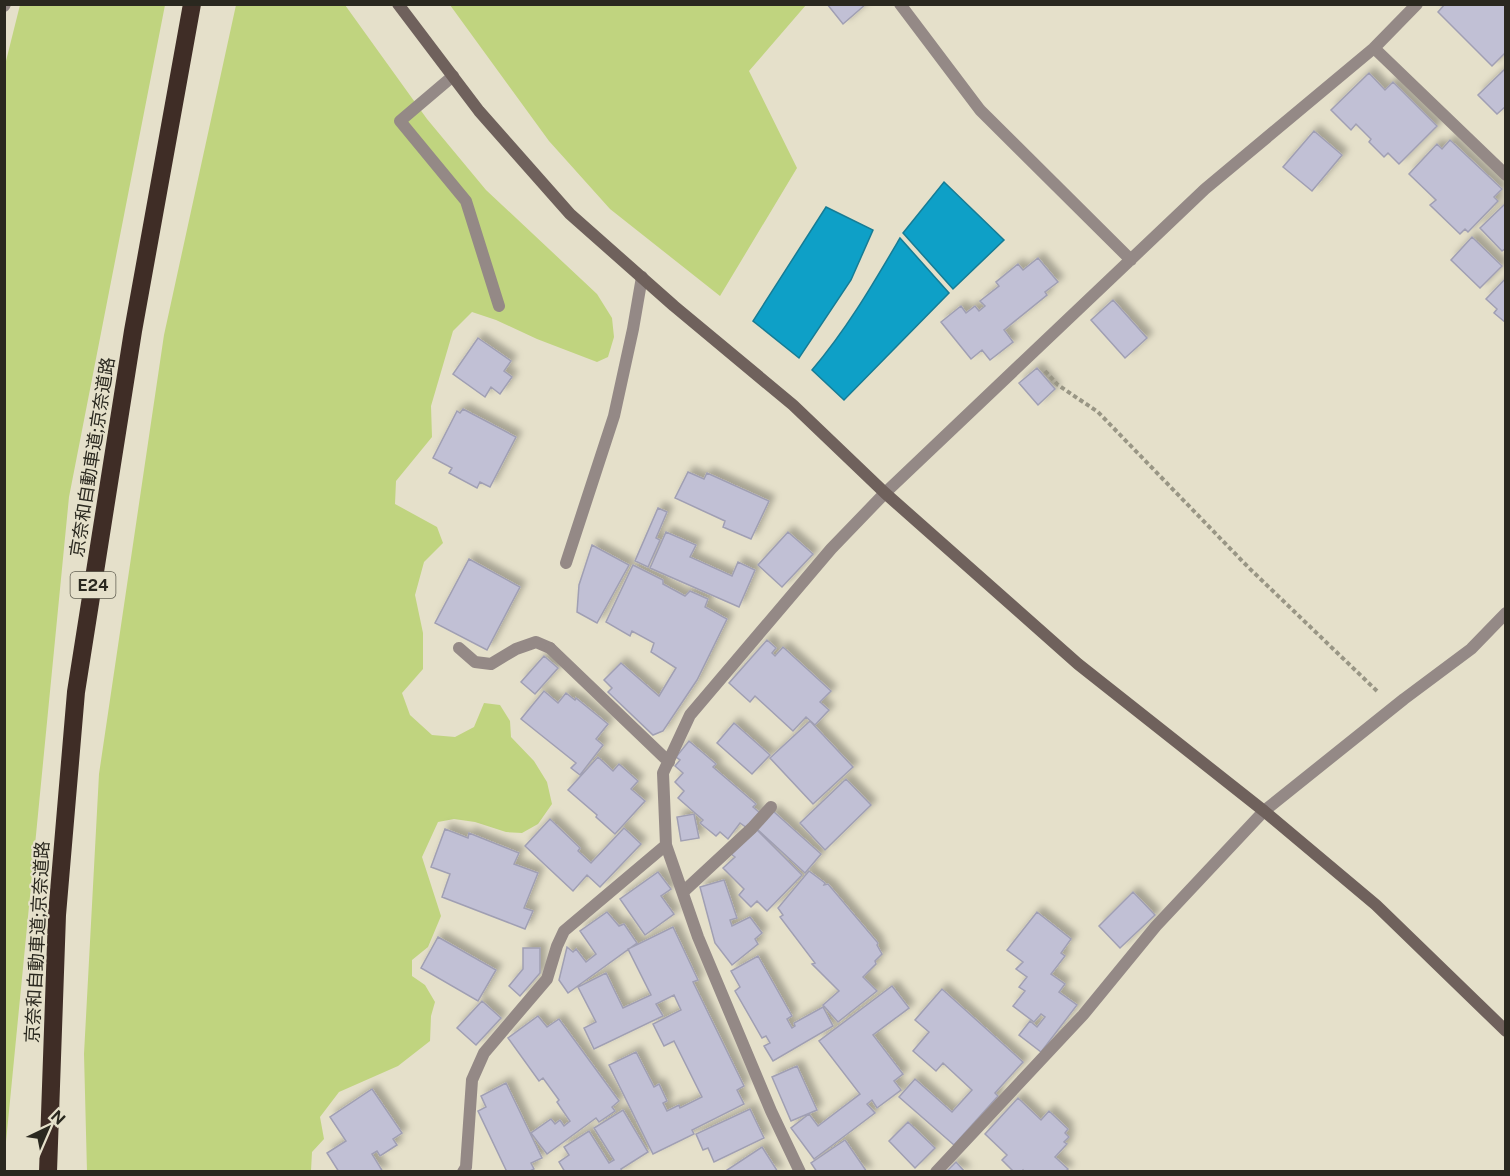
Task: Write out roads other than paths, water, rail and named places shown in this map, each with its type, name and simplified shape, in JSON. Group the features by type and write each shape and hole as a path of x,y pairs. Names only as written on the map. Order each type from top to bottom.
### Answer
{"highway":[{"name":"京奈和自動車道;京奈道路","path":"48,1172 57,915 76,692 133,331 192,4"}],"street":[{"path":"398,4 479,111 570,214 674,306 793,405 885,493 1078,664 1264,811 1376,905 1506,1031"},
{"path":"900,4 980,110 1131,260"},
{"path":"800,1172 771,1111 698,937 666,844 663,773 690,715 831,549 885,493 1205,189 1374,48 1417,4"},
{"path":"1374,48 1506,174"},
{"path":"453,76 400,121 466,201 499,306"},
{"path":"566,563 614,416 642,277"},
{"path":"936,1172 1083,1015 1156,926 1264,811 1471,649 1506,613"},
{"path":"459,648 475,662 491,664 516,649 536,642 550,648 669,762"},
{"path":"683,892 753,828 771,807"},
{"path":"463,1172 466,1167 472,1080 484,1053 548,979 557,946 564,932 666,844"}],"water":[{"path":"944,182 1004,240 953,289 903,233"},
{"path":"826,207 873,230 851,280 799,358 753,321"},
{"path":"900,238 949,293 844,400 812,370 870,289"}]}
